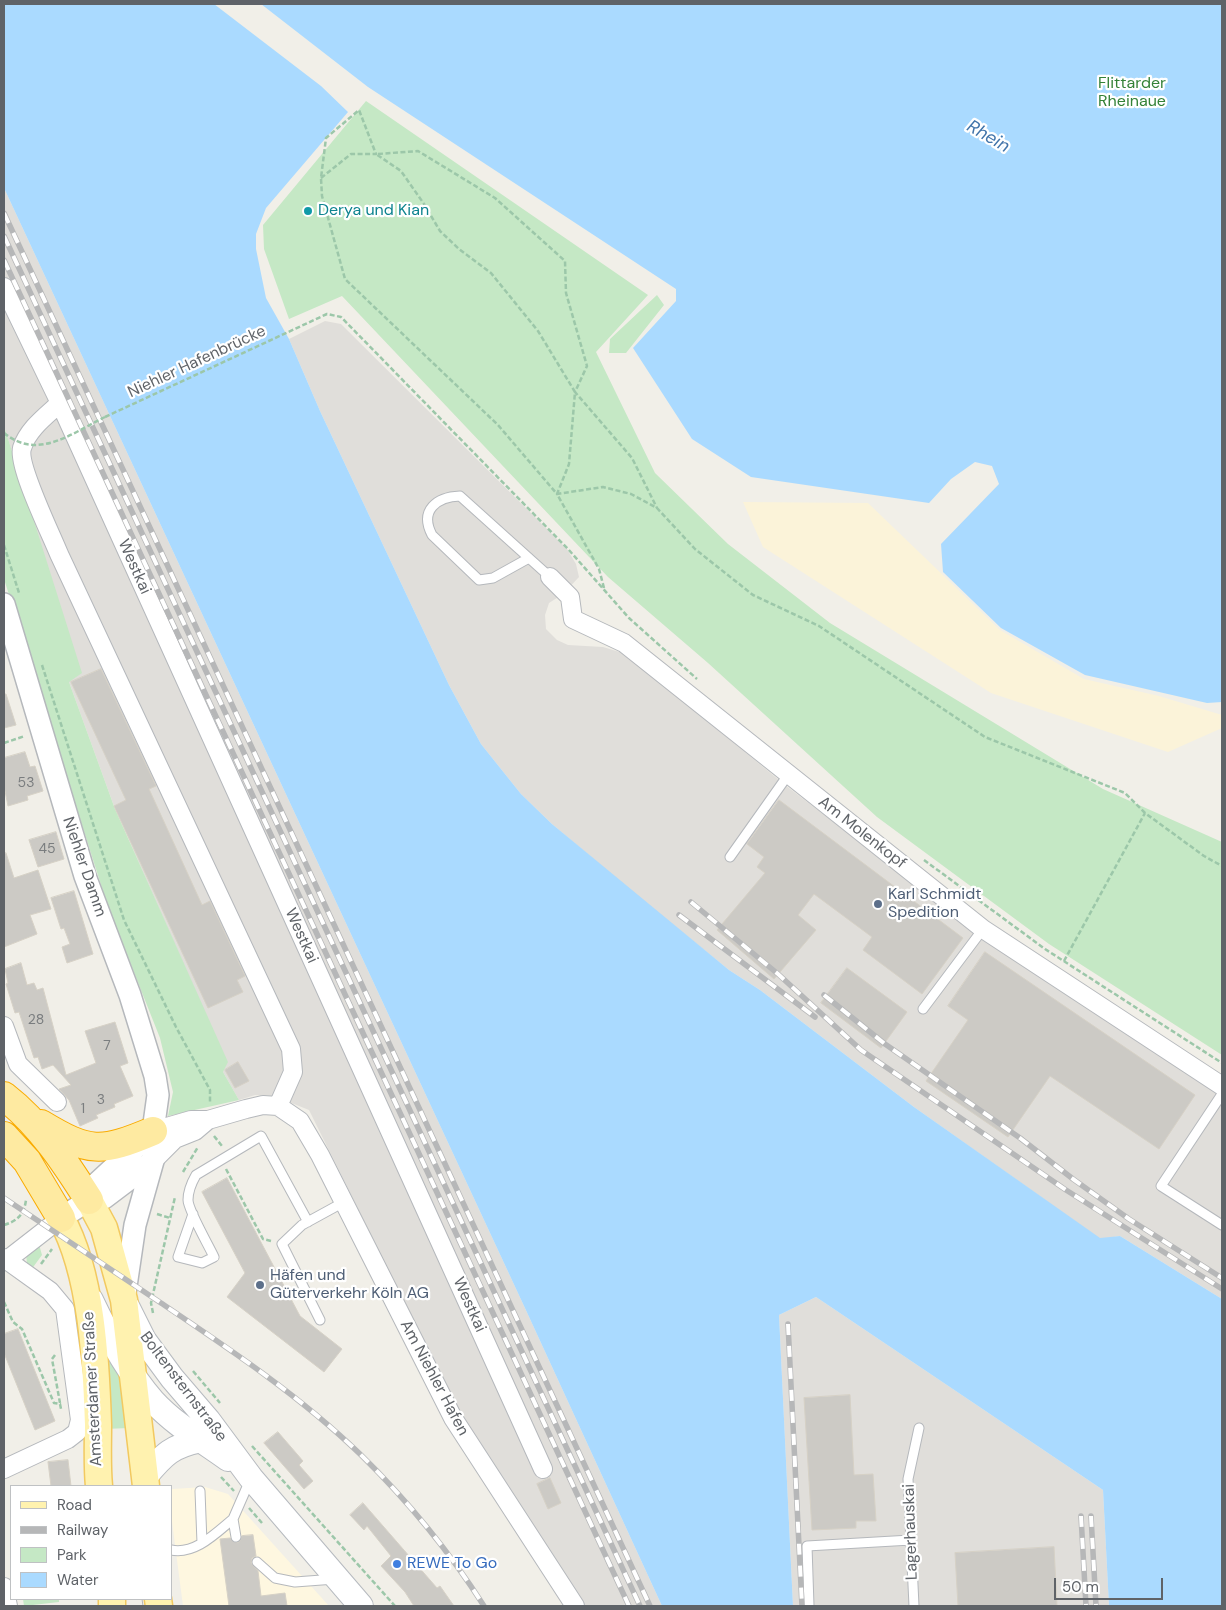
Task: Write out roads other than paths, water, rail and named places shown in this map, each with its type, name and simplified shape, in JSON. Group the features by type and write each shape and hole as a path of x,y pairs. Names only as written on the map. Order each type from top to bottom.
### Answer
{"highway":[{"path":"4,1096 30,1118 70,1141 94,1147 119,1146 153,1130"},
{"path":"30,1118 89,1200"},
{"path":"4,1136 27,1161 61,1218"}],"main road":[{"path":"89,1200 104,1228 124,1300 145,1481"},
{"name":"Amsterdamer Straße","path":"61,1218 72,1238 87,1292 97,1400 99,1485"},
{"name":"Boltensternstraße","path":"87,1292 109,1338 153,1401 201,1440 246,1483 338,1578 361,1606"},
{"name":"Boltensternstraße","path":"124,1300 144,1340 172,1378 208,1420 246,1483"},
{"path":"145,1481 163,1455 179,1444 201,1440"}],"street":[{"name":"Westkai","path":"4,287 60,403 543,1469"},
{"path":"60,403 32,430 21,449 26,474 63,563 291,1049 293,1072 278,1106 246,1109 208,1120 190,1120 153,1130 96,1185 89,1200"},
{"name":"Am Molenkopf","path":"550,577 570,597 573,619 624,643 983,928 1222,1086"},
{"name":"Niehler Damm","path":"13,602 85,876 143,1032 158,1095 153,1130 152,1161 128,1259 124,1300"},
{"path":"4,1026 18,1064 57,1102"},
{"name":"Am Niehler Hafen","path":"278,1106 300,1121 344,1202 453,1418 575,1606"},
{"path":"4,1469 68,1439 77,1432 80,1420 65,1309 50,1291 5,1260 61,1218 89,1200 104,1198 152,1161 175,1139 195,1132 208,1120"},
{"path":"4,1587 8,1606"}],"lane":[{"path":"529,558 494,578 479,580 432,535 427,526 427,515 434,504 447,497 460,496 529,558 550,577"},
{"path":"730,857 788,775"},
{"path":"923,1009 983,928"},
{"path":"1222,1094 1161,1186 1222,1225"},
{"path":"193,1214 178,1257 202,1263 214,1257 188,1202 191,1184 196,1175 261,1136 308,1222"},
{"path":"320,1320 282,1244 308,1222 344,1202"},
{"name":"Lagerhauskai","path":"914,1606 908,1479 919,1428"},
{"path":"236,1537 233,1519 246,1483"},
{"path":"200,1491 202,1543"},
{"path":"172,1550 188,1550 202,1543 233,1519"},
{"path":"809,1606 807,1546 911,1540"},
{"path":"257,1562 274,1578 295,1582 338,1578"}],"water":[{"path":"4,4 214,4 321,86 348,112 266,208 256,234 256,249 266,298 289,339 320,411 449,685 481,744 521,794 552,824 729,970 760,990 914,1107 1100,1238 1120,1236 1222,1299 1222,1606 1109,1606 1103,1490 816,1297 779,1315 793,1606 662,1606 4,188"},
{"name":"Rhein","path":"261,4 1222,4 1222,702 1207,703 1085,675 1001,628 943,572 941,544 999,484 992,466 975,462 951,479 929,503 751,477 692,439 633,348 676,301 676,289 368,87"}],"tram line":[{"path":"142,1600 143,1606"}],"railway":[{"path":"4,213 650,1606"},
{"path":"4,236 640,1606"},
{"path":"4,260 629,1606"},
{"path":"691,902 778,974 861,1050 1066,1190 1222,1289"},
{"path":"679,915 815,1017"},
{"path":"824,995 885,1044 1020,1138 1129,1219 1222,1278"},
{"path":"4,1198 213,1338 289,1393 337,1433 360,1454 411,1508 442,1546 484,1606"},
{"path":"788,1324 802,1606"},
{"path":"1081,1516 1086,1606"},
{"path":"1091,1516 1096,1606"}],"place":[{"name":"Derya und Kian","path":"308,211"},
{"name":"Karl Schmidt Spedition","path":"878,904"},
{"name":"Häfen und Güterverkehr Köln AG","path":"260,1285"},
{"name":"REWE To Go","path":"397,1564"}],"park label":[{"name":"Flittarder Rheinaue","path":"1132,93"}]}
